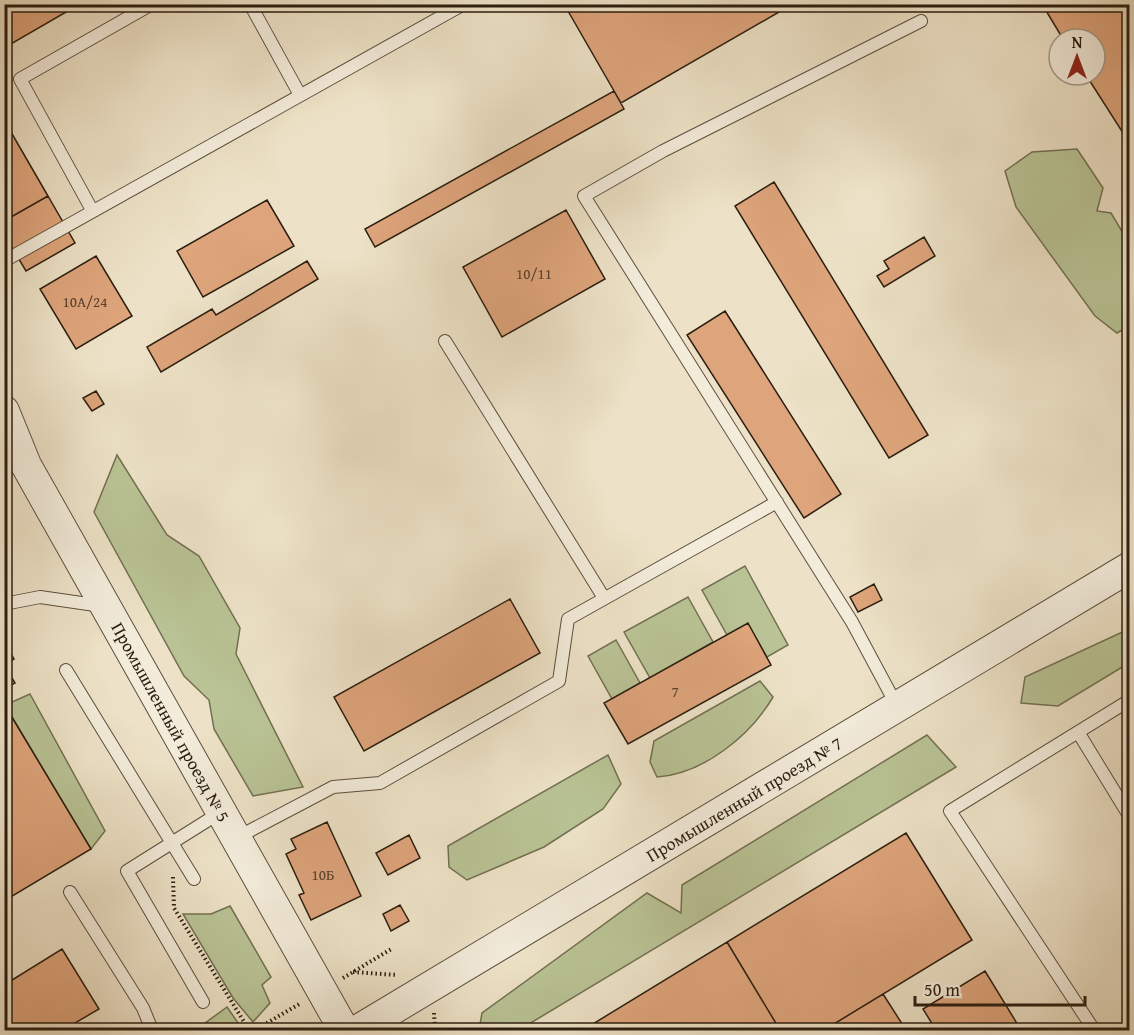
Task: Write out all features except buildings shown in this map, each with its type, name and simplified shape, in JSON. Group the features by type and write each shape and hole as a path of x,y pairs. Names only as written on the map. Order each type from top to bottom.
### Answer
{"street":[{"name":"Промышленный проезд № 5","path":"4,411 26,465 344,1030"},
{"name":"Промышленный проезд № 7","path":"358,1030 1130,567"}],"lane":[{"path":"92,210 20,79 152,4"},
{"path":"250,4 300,95"},
{"path":"4,261 464,4"},
{"path":"898,707 852,622 584,196 663,150 921,21"},
{"path":"445,341 604,598"},
{"path":"236,838 333,787 380,783 559,681 568,619 777,502"},
{"path":"4,603 40,597 106,607"},
{"path":"66,670 194,879"},
{"path":"1094,1030 950,811 1130,700"},
{"path":"1078,732 1130,817"},
{"path":"203,1002 127,871 222,812"},
{"path":"70,892 143,1008 152,1030"}],"path":[{"path":"172,843 174,908 249,1030"},
{"path":"434,1010 435,1030"}],"green space":[{"path":"1077,149 1103,188 1097,211 1111,213 1129,243 1129,326 1117,333 1095,316 1016,207 1005,171 1032,152"},
{"path":"117,455 167,535 199,556 240,628 236,654 303,787 253,796 214,729 209,700 184,676 94,512"},
{"path":"745,566 788,645 767,657 748,624 727,635 702,590"},
{"path":"688,597 713,642 650,678 624,632"},
{"path":"1129,629 1129,663 1058,706 1021,703 1025,677"},
{"path":"616,640 640,683 612,699 588,656"},
{"path":"760,681 773,697 752,726 708,761 691,769 657,777 650,762 654,741"},
{"path":"30,694 105,831 91,849 5,705"},
{"path":"927,735 956,767 519,1030 479,1030 482,1013 647,893 681,913 682,885"},
{"path":"608,755 621,784 603,809 544,847 467,880 449,867 448,846"},
{"path":"230,906 271,977 262,985 270,1003 253,1022 233,998 183,914 211,914"},
{"path":"227,1007 243,1030 197,1030 197,1029"}]}
